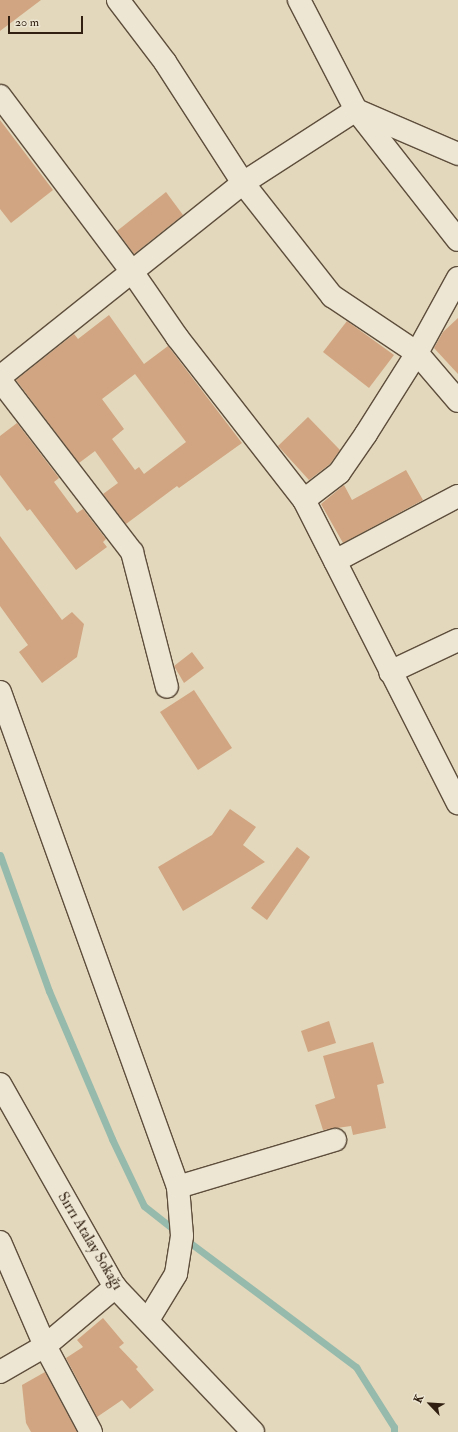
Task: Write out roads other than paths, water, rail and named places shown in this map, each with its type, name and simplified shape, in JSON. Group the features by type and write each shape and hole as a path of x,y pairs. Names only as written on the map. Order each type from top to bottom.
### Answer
{"street":[{"path":"118,0 165,62 243,183 332,296 417,353 458,401"},
{"path":"299,0 356,110 458,240"},
{"path":"0,96 133,273 176,337 304,500 390,672 455,790"},
{"path":"167,687 132,552 0,378 133,273 243,183 356,110"},
{"path":"356,110 458,154"},
{"path":"304,500 339,473 417,353 458,278"},
{"path":"335,561 458,496"},
{"path":"390,672 458,640"},
{"path":"0,692 178,1187 182,1236 176,1274 148,1320"},
{"name":"Sırrı Atalay Sokağı","path":"0,1084 115,1287 253,1432"},
{"path":"178,1187 335,1140"},
{"path":"0,1242 45,1346 91,1432"},
{"path":"0,1372 45,1346 115,1287"}],"waterway":[{"path":"0,855 49,991 112,1139 144,1206 177,1232"},
{"path":"185,1239 356,1367 394,1427 394,1432"}]}
